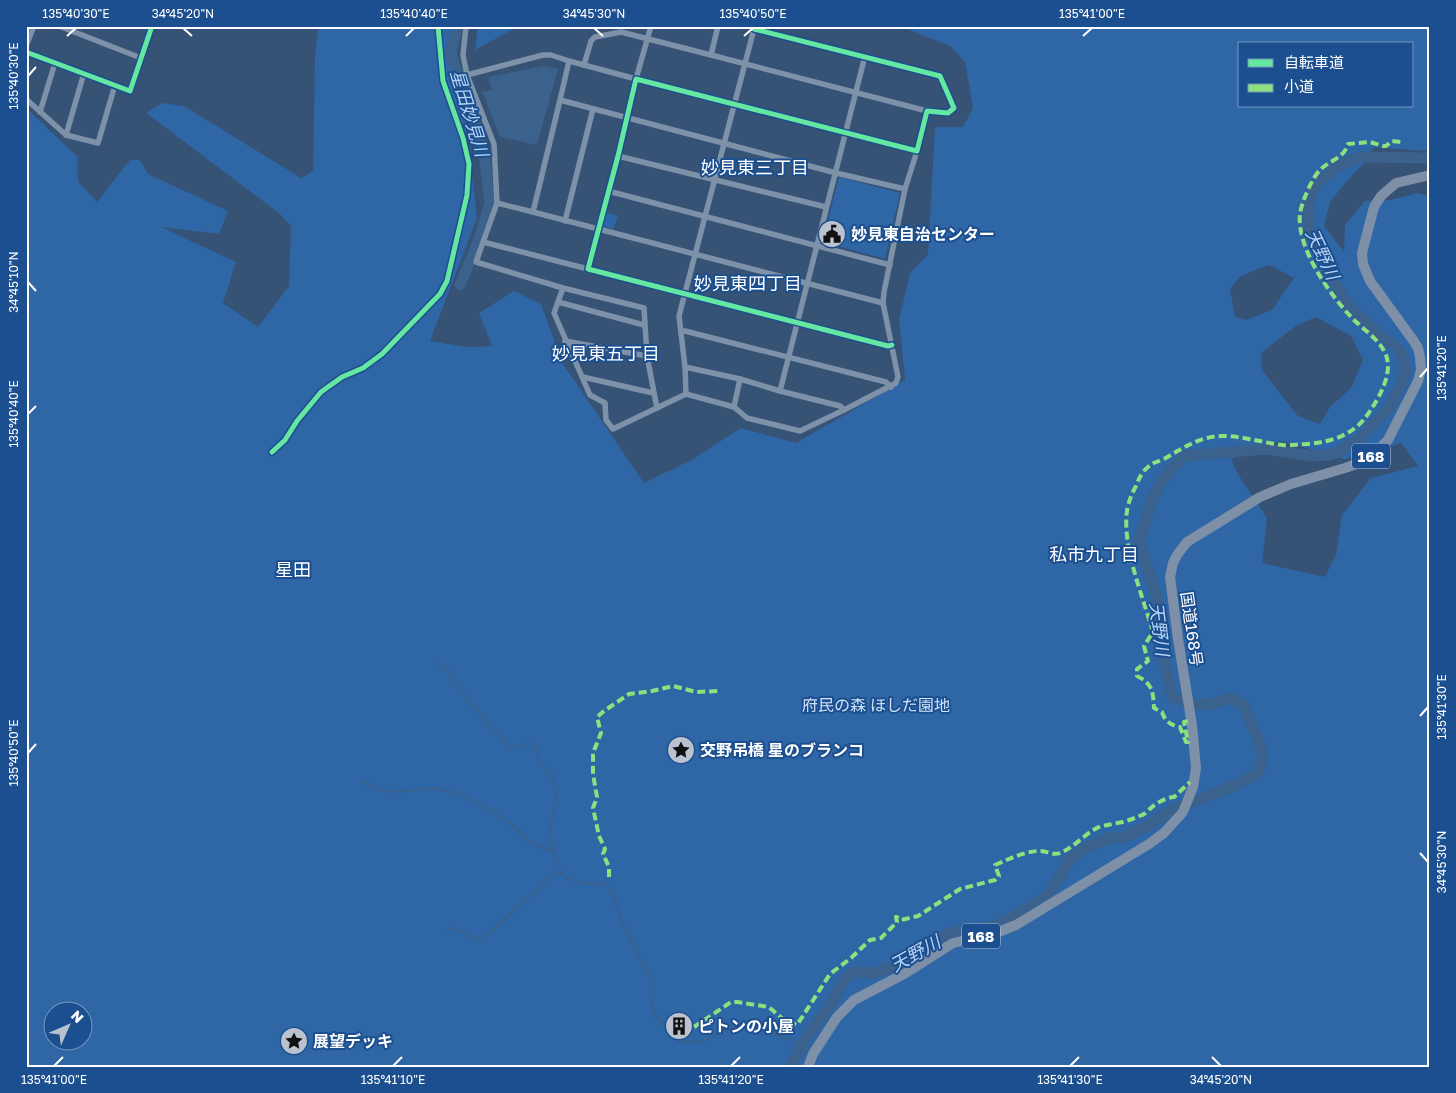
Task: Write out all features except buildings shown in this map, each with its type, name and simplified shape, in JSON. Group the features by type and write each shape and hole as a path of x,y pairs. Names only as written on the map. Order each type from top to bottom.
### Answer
{"highway":[{"name":"国道168号","path":"808,1067 813,1054 837,1017 854,1000 904,974 953,943 996,933 1016,925 1061,900 1149,844 1183,812 1193,787 1196,760 1170,577 1173,563 1187,542 1260,497 1291,484 1362,462 1375,453 1388,440 1403,414 1419,376 1420,356 1418,348 1370,281 1363,264 1362,252 1374,207 1381,196 1396,183 1430,175"}],"street":[{"path":"26,46 34,26"},
{"path":"59,26 141,58"},
{"path":"26,52 130,91 152,26"},
{"path":"272,452 285,440 310,403 321,392 342,377 363,368 382,354 440,294 448,281 467,195 470,164 443,81 438,26"},
{"path":"466,26 463,40 463,55 467,75 494,144 497,203 476,262 563,288 644,308 647,356 656,408"},
{"path":"588,269 651,26"},
{"path":"711,55 718,26"},
{"path":"584,65 591,40 595,37 621,32 744,64 856,92 927,111 948,113 954,108 940,76 754,27 744,64 734,104 723,142 679,316 686,394"},
{"path":"467,75 543,55 551,56 917,151"},
{"path":"780,390 865,56"},
{"path":"534,212 569,61"},
{"path":"40,112 55,62"},
{"path":"66,134 84,73"},
{"path":"26,99 66,134 98,143 115,85"},
{"path":"560,100 836,173 905,189"},
{"path":"565,221 593,109"},
{"path":"563,288 554,313 590,395 605,403 606,420 613,429 686,394 734,407 747,418 800,431 844,410 891,387 896,383 898,377 883,303 884,292 905,189 927,111"},
{"path":"618,156 826,208"},
{"path":"608,191 890,265"},
{"path":"497,203 883,303"},
{"path":"483,242 892,346"},
{"path":"558,302 644,325"},
{"path":"681,332 685,331 886,382 891,387"},
{"path":"565,340 647,356"},
{"path":"685,367 740,379 840,406 844,410"},
{"path":"583,378 653,393"},
{"path":"734,407 740,379"}],"green space":[{"name":"府民の森 ほしだ園地","path":"318,26 454,26 477,218 430,341 466,347 492,346 479,313 514,291 541,304 563,364 644,483 693,459 741,428 796,443 905,380 899,320 910,273 928,254 935,127 963,127 973,108 965,62 950,46 900,26 1430,26 1430,145 1425,151 1374,147 1364,163 1330,202 1324,226 1344,252 1345,225 1365,201 1391,200 1417,193 1430,196 1430,1067 26,1067 26,108 77,156 78,181 97,202 130,160 140,160 148,174 228,211 219,234 161,227 236,262 223,303 258,327 289,286 291,226 279,213 146,113 162,103 184,106 301,178 313,171 315,57","holes":["1269,265 1294,278 1272,310 1246,320 1235,317 1230,289 1241,276","1316,317 1351,336 1363,360 1351,388 1330,407 1320,424 1298,416 1262,370 1261,353 1296,326","1280,441 1345,459 1401,443 1418,466 1371,478 1342,515 1336,554 1325,577 1262,563 1267,518 1239,476 1231,459"]},
{"path":"478,26 519,26 475,50"},
{"path":"839,177 900,193 885,259 838,246 844,224 828,219"},
{"path":"606,212 618,216 613,229 602,226"}],"shaded area":[{"path":"544,66 558,69 537,145 500,137 482,92 492,90 488,77"}],"waterway":[{"name":"星田妙見川","path":"457,26 451,54 483,147 490,203 478,242 460,285"},
{"name":"天野川","path":"790,1067 806,1038 829,1008 843,982 854,972 876,973 901,964 941,937 955,932 998,925 1047,897 1070,860 1081,850 1112,837 1123,838 1174,809 1236,785 1258,773 1262,755 1260,744 1244,706 1236,700 1228,699 1201,705 1173,698 1163,657 1158,601 1139,541 1152,500 1161,482 1185,456 1266,449 1312,456 1329,455 1338,452 1359,439 1388,409 1399,390 1406,371 1402,354 1347,304 1308,229 1308,203 1318,183 1336,167 1346,162 1361,157 1430,158"},
{"path":"437,662 448,670 472,705 509,747 534,744 540,764 552,774 556,799 549,834 561,873 566,878 582,883 606,885 611,890 624,926 641,961 651,976 650,991 654,1014 679,1039 688,1042 703,1041 725,1030 746,1024 803,1044"},
{"path":"362,782 385,791 393,792 434,788 461,794 513,825 530,843 553,851"},
{"path":"446,929 455,928 471,937 479,939 491,932 546,881 561,873"}],"marked path":[{"path":"1188,721 1184,722 1188,742 1186,742 1180,727 1168,722 1162,712 1154,708 1149,685 1137,676 1137,669 1148,661 1144,646 1153,632 1130,556 1126,525 1130,498 1141,475 1150,465 1199,440 1223,436 1286,445 1316,443 1342,436 1364,419 1378,398 1387,377 1388,362 1386,355 1376,340 1353,319 1334,297 1316,270 1303,241 1300,213 1314,178 1323,167 1343,153 1348,144 1370,142 1386,146 1392,141 1401,142"},
{"path":"609,877 609,867 603,854 605,849 599,836 593,808 597,797 593,774 593,753 601,733 597,717 629,694 673,686 696,692 719,691"},
{"path":"694,1027 731,1002 769,1007 785,1021 797,1025 830,974 870,940 881,938 897,922 896,917 901,920 918,916 960,889 995,880 999,876 995,865 1011,858 1038,851 1060,853 1098,828 1124,822 1143,814 1159,802 1174,797 1190,782"}],"cycle path":[{"path":"26,52 130,91 152,26"},
{"path":"272,452 285,440 297,421 321,392 342,377 363,368 382,354 440,294 447,281 467,195 469,164 463,138 443,81 438,26"},
{"path":"754,26 754,29 940,76 954,108 948,113 927,111 917,151 636,79 588,269 888,346 892,345"}],"place":[{"name":"妙見東自治センター","path":"832,234"},
{"name":"交野吊橋 星のブランコ","path":"681,750"},
{"name":"ピトンの小屋","path":"679,1026"},
{"name":"展望デッキ","path":"294,1041"}],"district":[{"name":"妙見東三丁目","path":"755,167"},
{"name":"妙見東四丁目","path":"748,283"},
{"name":"妙見東五丁目","path":"606,353"},
{"name":"私市九丁目","path":"1094,554"},
{"name":"星田","path":"293,569"}]}
